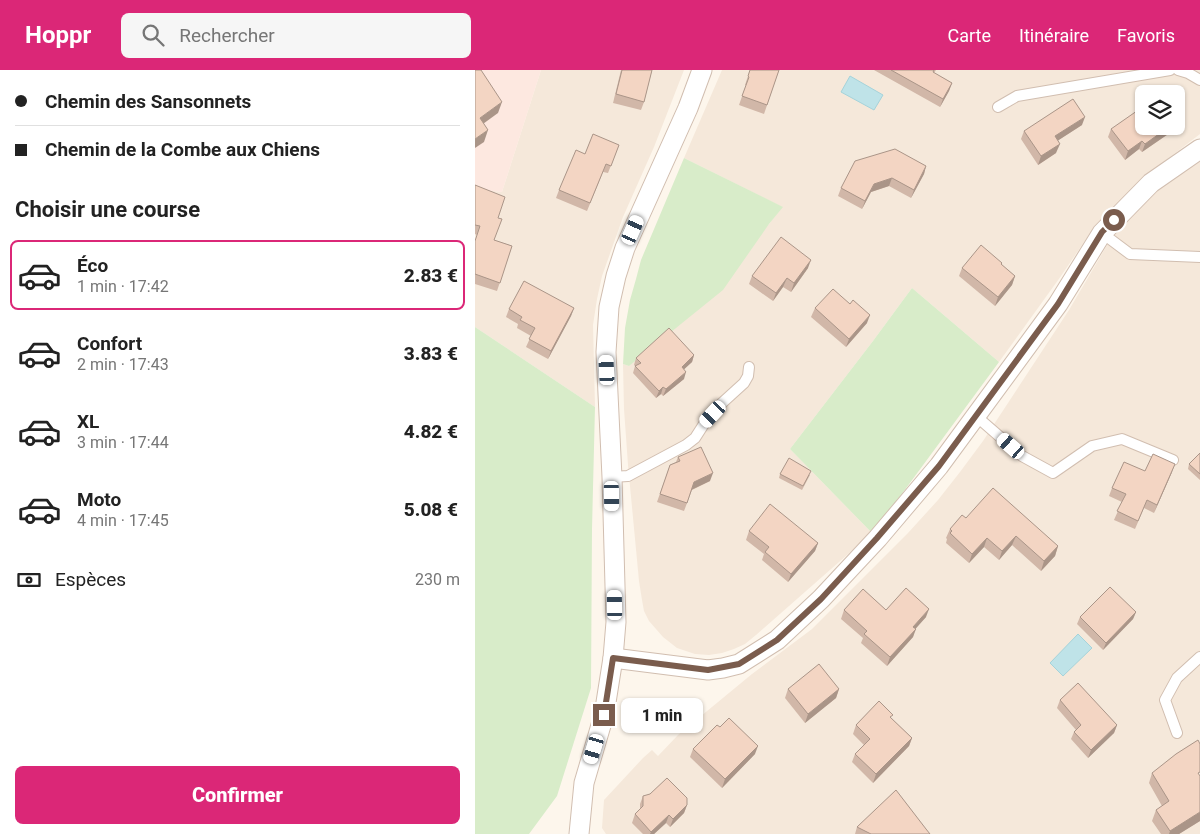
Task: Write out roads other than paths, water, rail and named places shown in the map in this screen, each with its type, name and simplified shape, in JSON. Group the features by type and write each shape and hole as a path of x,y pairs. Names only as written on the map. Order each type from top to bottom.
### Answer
{"street":[{"path":"579,834 584,783 604,715 613,658 615,622 612,477 606,352 609,307 625,248 688,108 702,70"},
{"path":"613,658 708,670 739,664 777,640 821,599 939,466 1058,304 1102,232 1151,183 1200,149"}],"lane":[{"path":"998,108 1017,96 1170,70"},
{"path":"1178,70 1200,80"},
{"path":"1102,232 1130,254 1200,257"},
{"path":"612,477 628,476 686,446 695,438 722,403 744,383 749,376 749,367"},
{"path":"976,416 1022,456 1053,473 1092,446 1122,439 1173,460"},
{"path":"1177,732 1165,700 1177,678 1200,657"}],"water":[{"path":"850,76 883,95 874,110 841,92"},
{"path":"1078,634 1092,648 1063,676 1050,663"}]}
